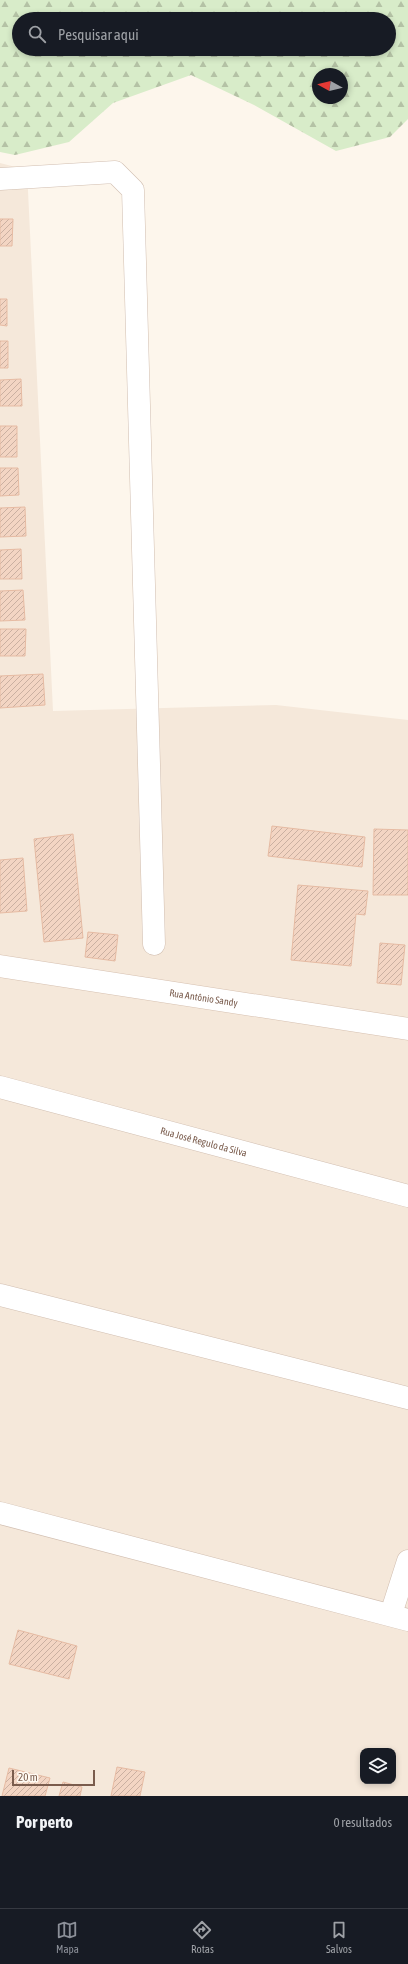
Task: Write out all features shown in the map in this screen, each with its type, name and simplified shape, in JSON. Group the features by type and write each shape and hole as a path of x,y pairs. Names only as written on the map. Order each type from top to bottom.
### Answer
{"street":[{"path":"0,179 115,172 133,190 154,944"},
{"name":"Rua Antônio Sandy","path":"0,966 408,1029"},
{"name":"Rua José Regulo da Silva","path":"0,1087 408,1196"},
{"path":"0,1295 408,1398"},
{"path":"0,1513 399,1617 408,1561"}],"shaded area":[{"path":"0,163 27,170 53,711 276,705 408,720 408,1796 0,1796"}],"green space":[{"path":"0,0 408,0 408,119 390,137 336,151 254,105 191,75 113,103 69,142 15,155 0,152"}],"building":[{"path":"0,219 13,219 12,246 0,246"},
{"path":"0,299 7,299 7,326 0,325"},
{"path":"0,341 8,341 8,368 0,368"},
{"path":"21,379 22,406 0,406 0,380"},
{"path":"0,426 17,426 17,457 0,457"},
{"path":"0,468 18,468 19,495 0,496"},
{"path":"25,507 26,536 0,537 0,508"},
{"path":"21,549 22,579 0,579 0,550"},
{"path":"23,590 25,620 0,621 0,591"},
{"path":"0,629 26,629 25,656 0,656"},
{"path":"43,674 45,705 0,708 0,676"},
{"path":"272,826 365,837 362,867 268,856"},
{"path":"374,829 408,830 408,895 373,895"},
{"path":"73,834 83,938 44,942 34,839"},
{"path":"23,858 27,911 0,913 0,860"},
{"path":"298,885 368,891 365,915 356,914 351,966 291,960"},
{"path":"88,932 118,935 115,961 85,957"},
{"path":"380,943 405,945 401,985 377,983"},
{"path":"18,1630 77,1646 69,1679 9,1664"},
{"path":"117,1767 145,1772 140,1796 111,1796"},
{"path":"9,1768 50,1778 45,1796 2,1796"},
{"path":"63,1782 82,1787 80,1796 59,1796"}]}
